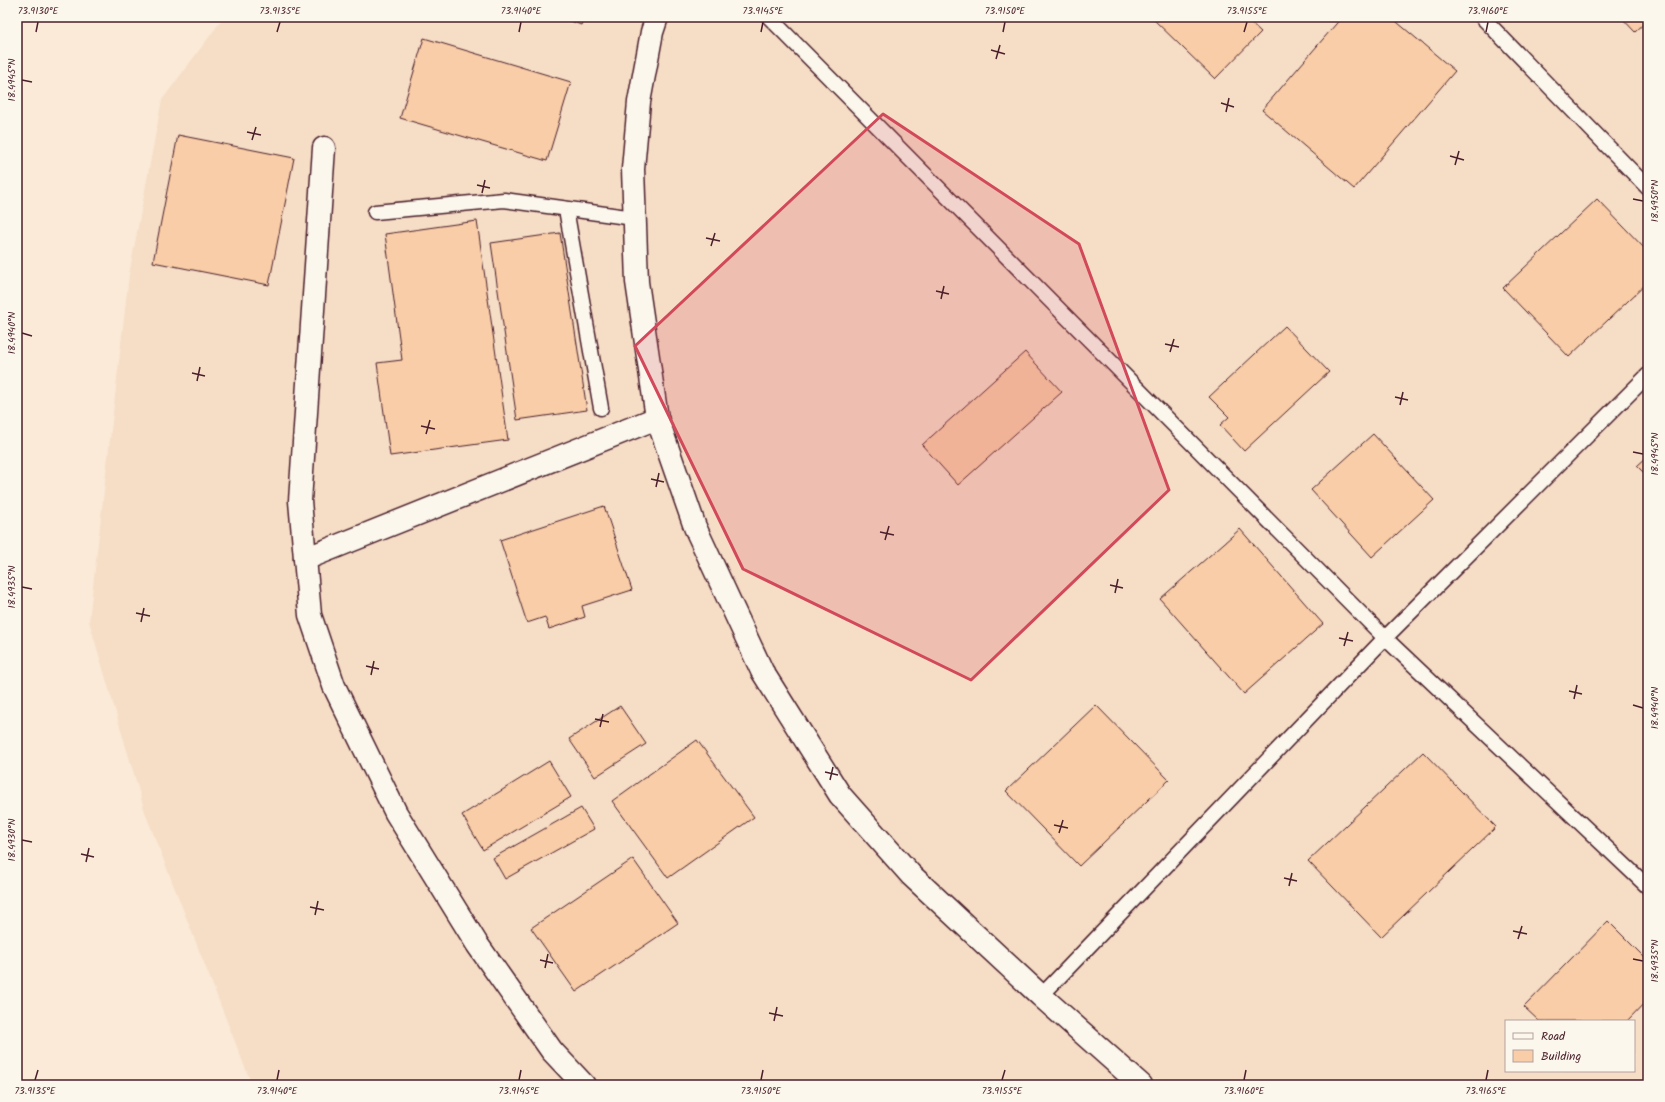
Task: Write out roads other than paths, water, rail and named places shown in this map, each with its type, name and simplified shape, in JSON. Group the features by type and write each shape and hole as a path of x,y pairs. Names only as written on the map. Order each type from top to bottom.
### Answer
{"street":[{"path":"658,17 652,32 640,102 633,169 637,282 657,418 695,527 762,671 840,795 911,875 1041,996 1141,1085"},
{"path":"324,148 300,501 310,615 334,686 396,814 477,944 552,1051 584,1085"},
{"path":"305,559 657,418"}],"lane":[{"path":"769,17 1385,638 1648,887"},
{"path":"1482,17 1648,188"},
{"path":"375,212 504,200 634,218"},
{"path":"566,209 601,408"},
{"path":"1041,996 1385,638 1648,376"}]}
